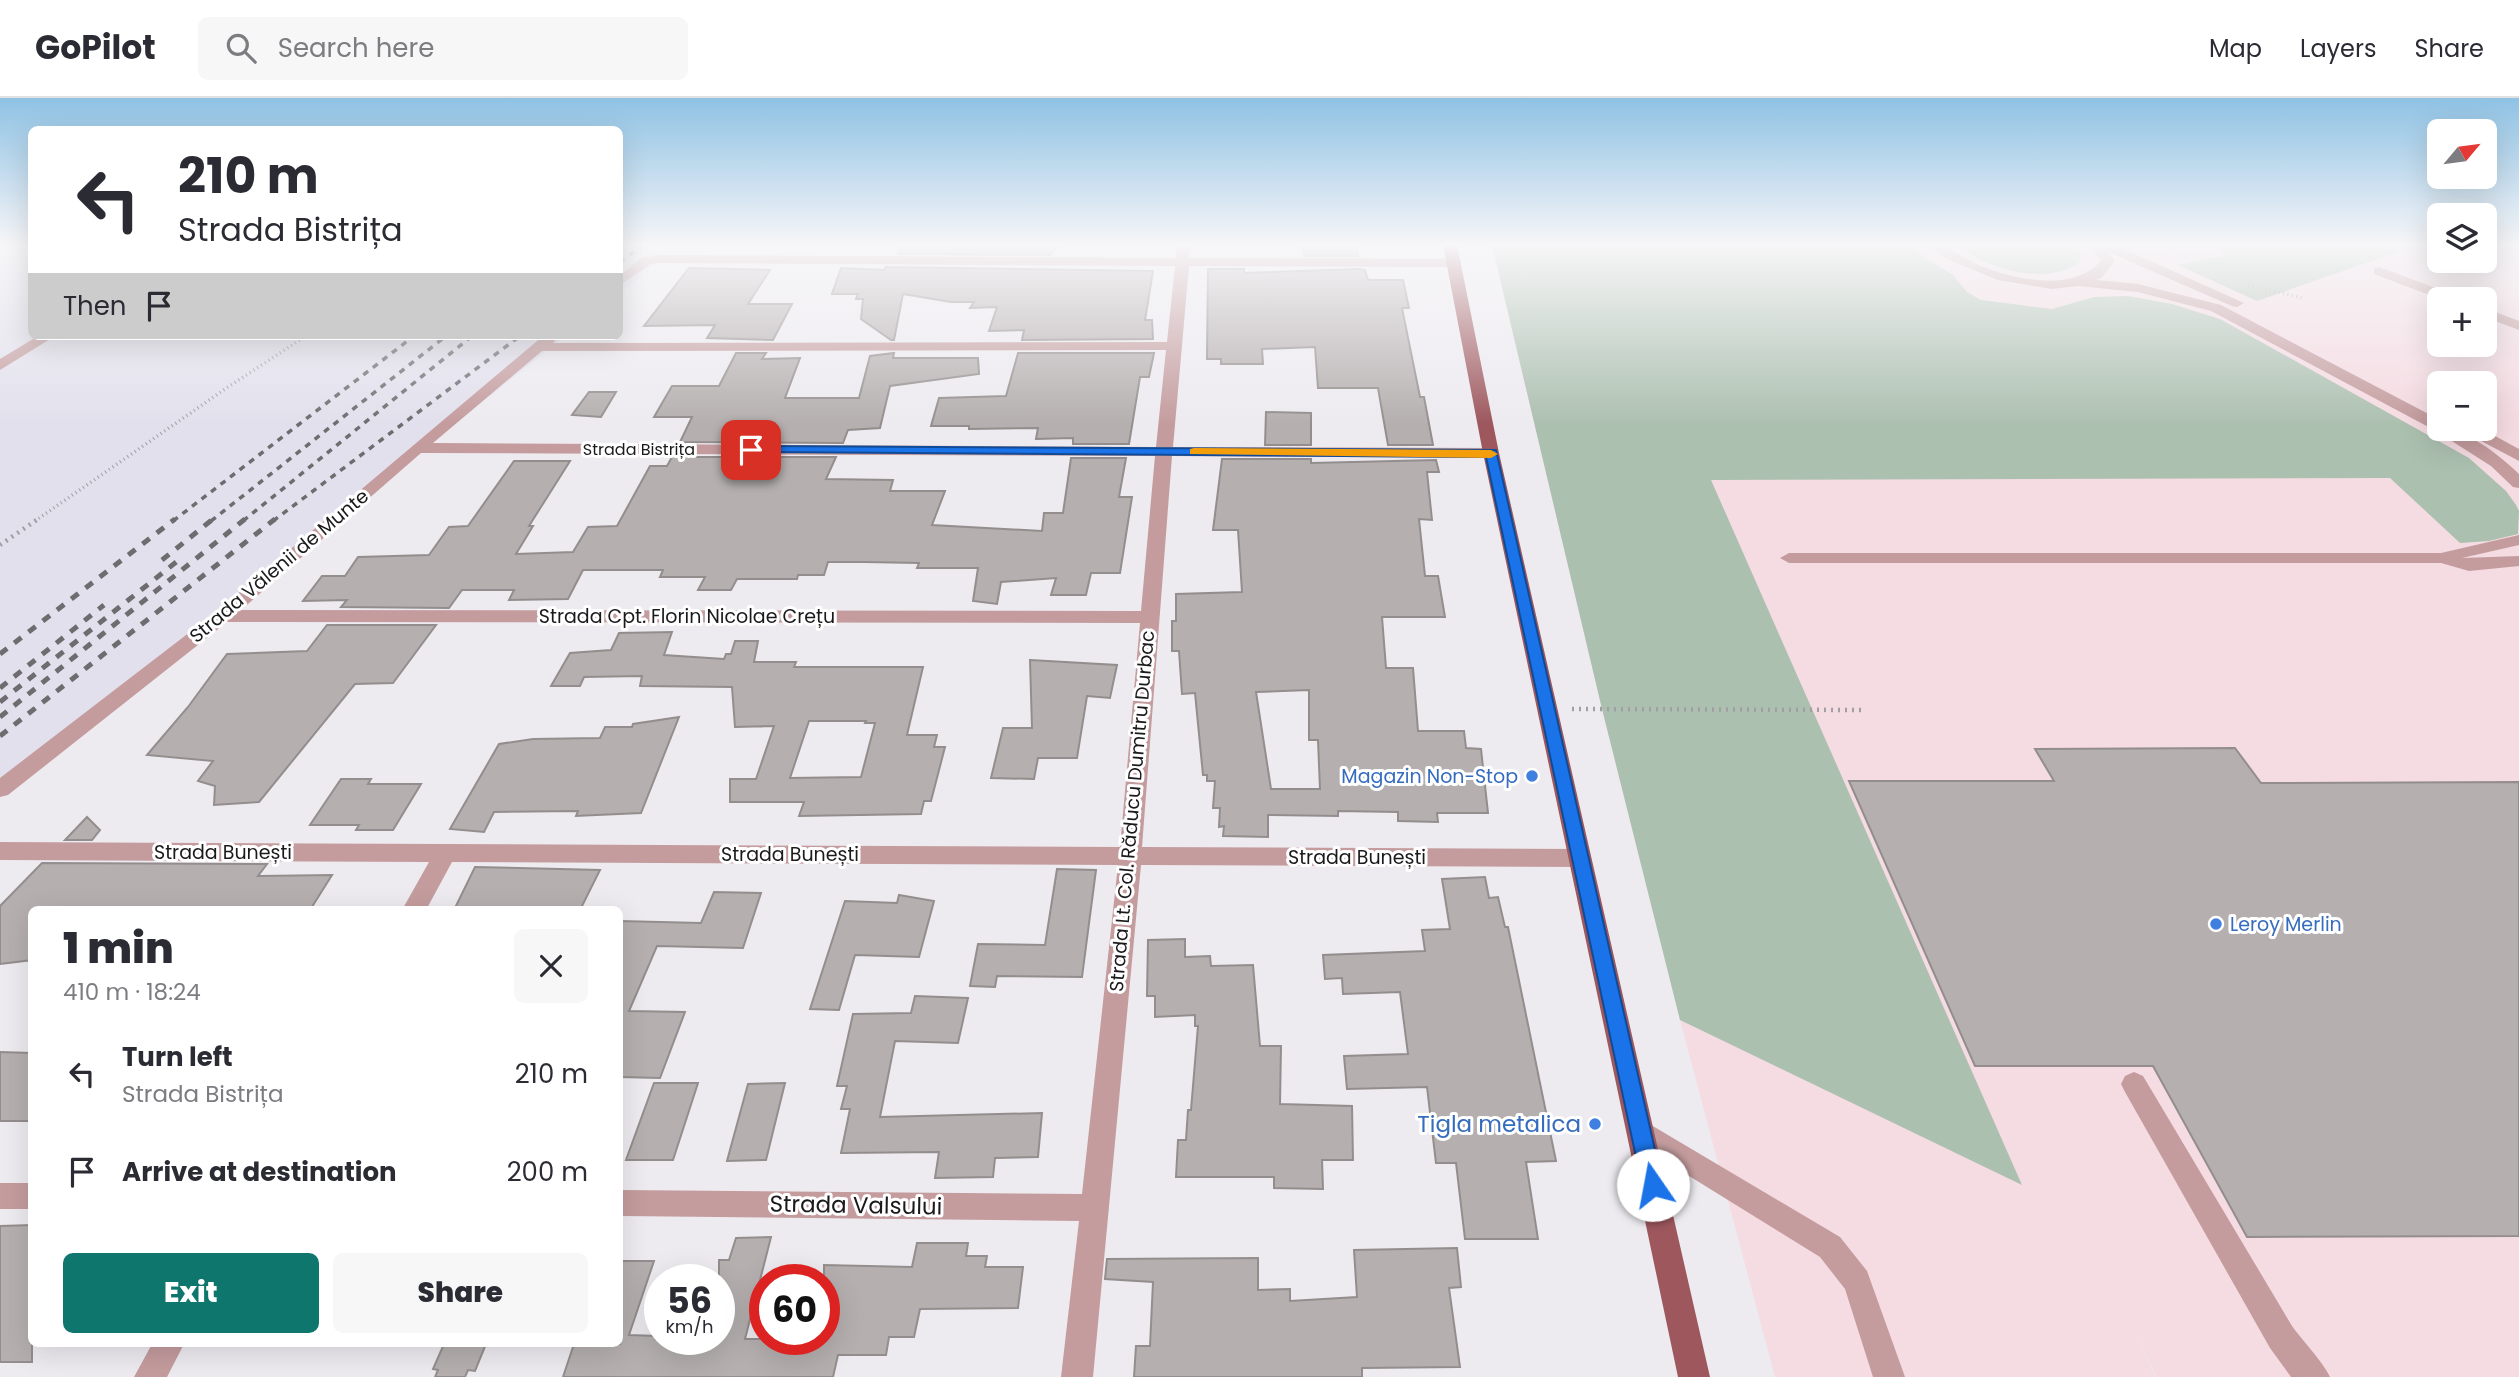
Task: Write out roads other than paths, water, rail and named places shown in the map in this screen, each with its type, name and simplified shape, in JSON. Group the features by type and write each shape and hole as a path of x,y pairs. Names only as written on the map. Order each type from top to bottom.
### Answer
{"main road":[{"path":"1462,305 1491,453 1694,1377"}],"street":[{"name":"Strada Lt. Col. Răducu Dumitru Durbac","path":"1077,1377 1129,856 1178,305"},
{"path":"2203,305 2216,308 2427,421"},
{"path":"2240,305 2427,406"},
{"path":"2497,317 2519,326"},
{"path":"0,365 41,340"},
{"path":"546,341 1174,346"},
{"name":"Strada Vălenii de Munte","path":"0,789 223,616 417,448 546,341"},
{"path":"2462,441 2497,462 2519,483"},
{"path":"2491,441 2519,456"},
{"name":"Strada Bistrița","path":"417,448 1491,453"},
{"path":"2441,558 2519,540"},
{"path":"1789,558 2441,558 2469,565 2519,561"},
{"name":"Strada Cpt. Florin Nicolae Crețu","path":"223,616 1150,617"},
{"name":"Strada Bunești","path":"0,850 1580,858"},
{"path":"416,906 445,853"},
{"path":"2134,1084 2281,1337 2303,1368 2314,1377"},
{"path":"1641,1131 1830,1247 1857,1281 1889,1377"},
{"path":"0,1195 28,1196"},
{"name":"Strada Valsului","path":"623,1203 1092,1208"},
{"path":"150,1377 167,1347"}],"railway":[{"path":"173,521 409,340"},
{"path":"211,521 441,340"},
{"path":"243,521 467,340"},
{"path":"273,521 515,340"},
{"path":"0,654 175,519"},
{"path":"162,560 213,519"},
{"path":"0,717 245,519"},
{"path":"0,736 275,519"},
{"path":"0,702 180,559"},
{"path":"0,688 104,605"}],"place":[{"name":"Magazin Non-Stop","path":"1532,776"},
{"name":"Leroy Merlin","path":"2216,924"},
{"name":"Tigla metalica","path":"1595,1124"}]}
